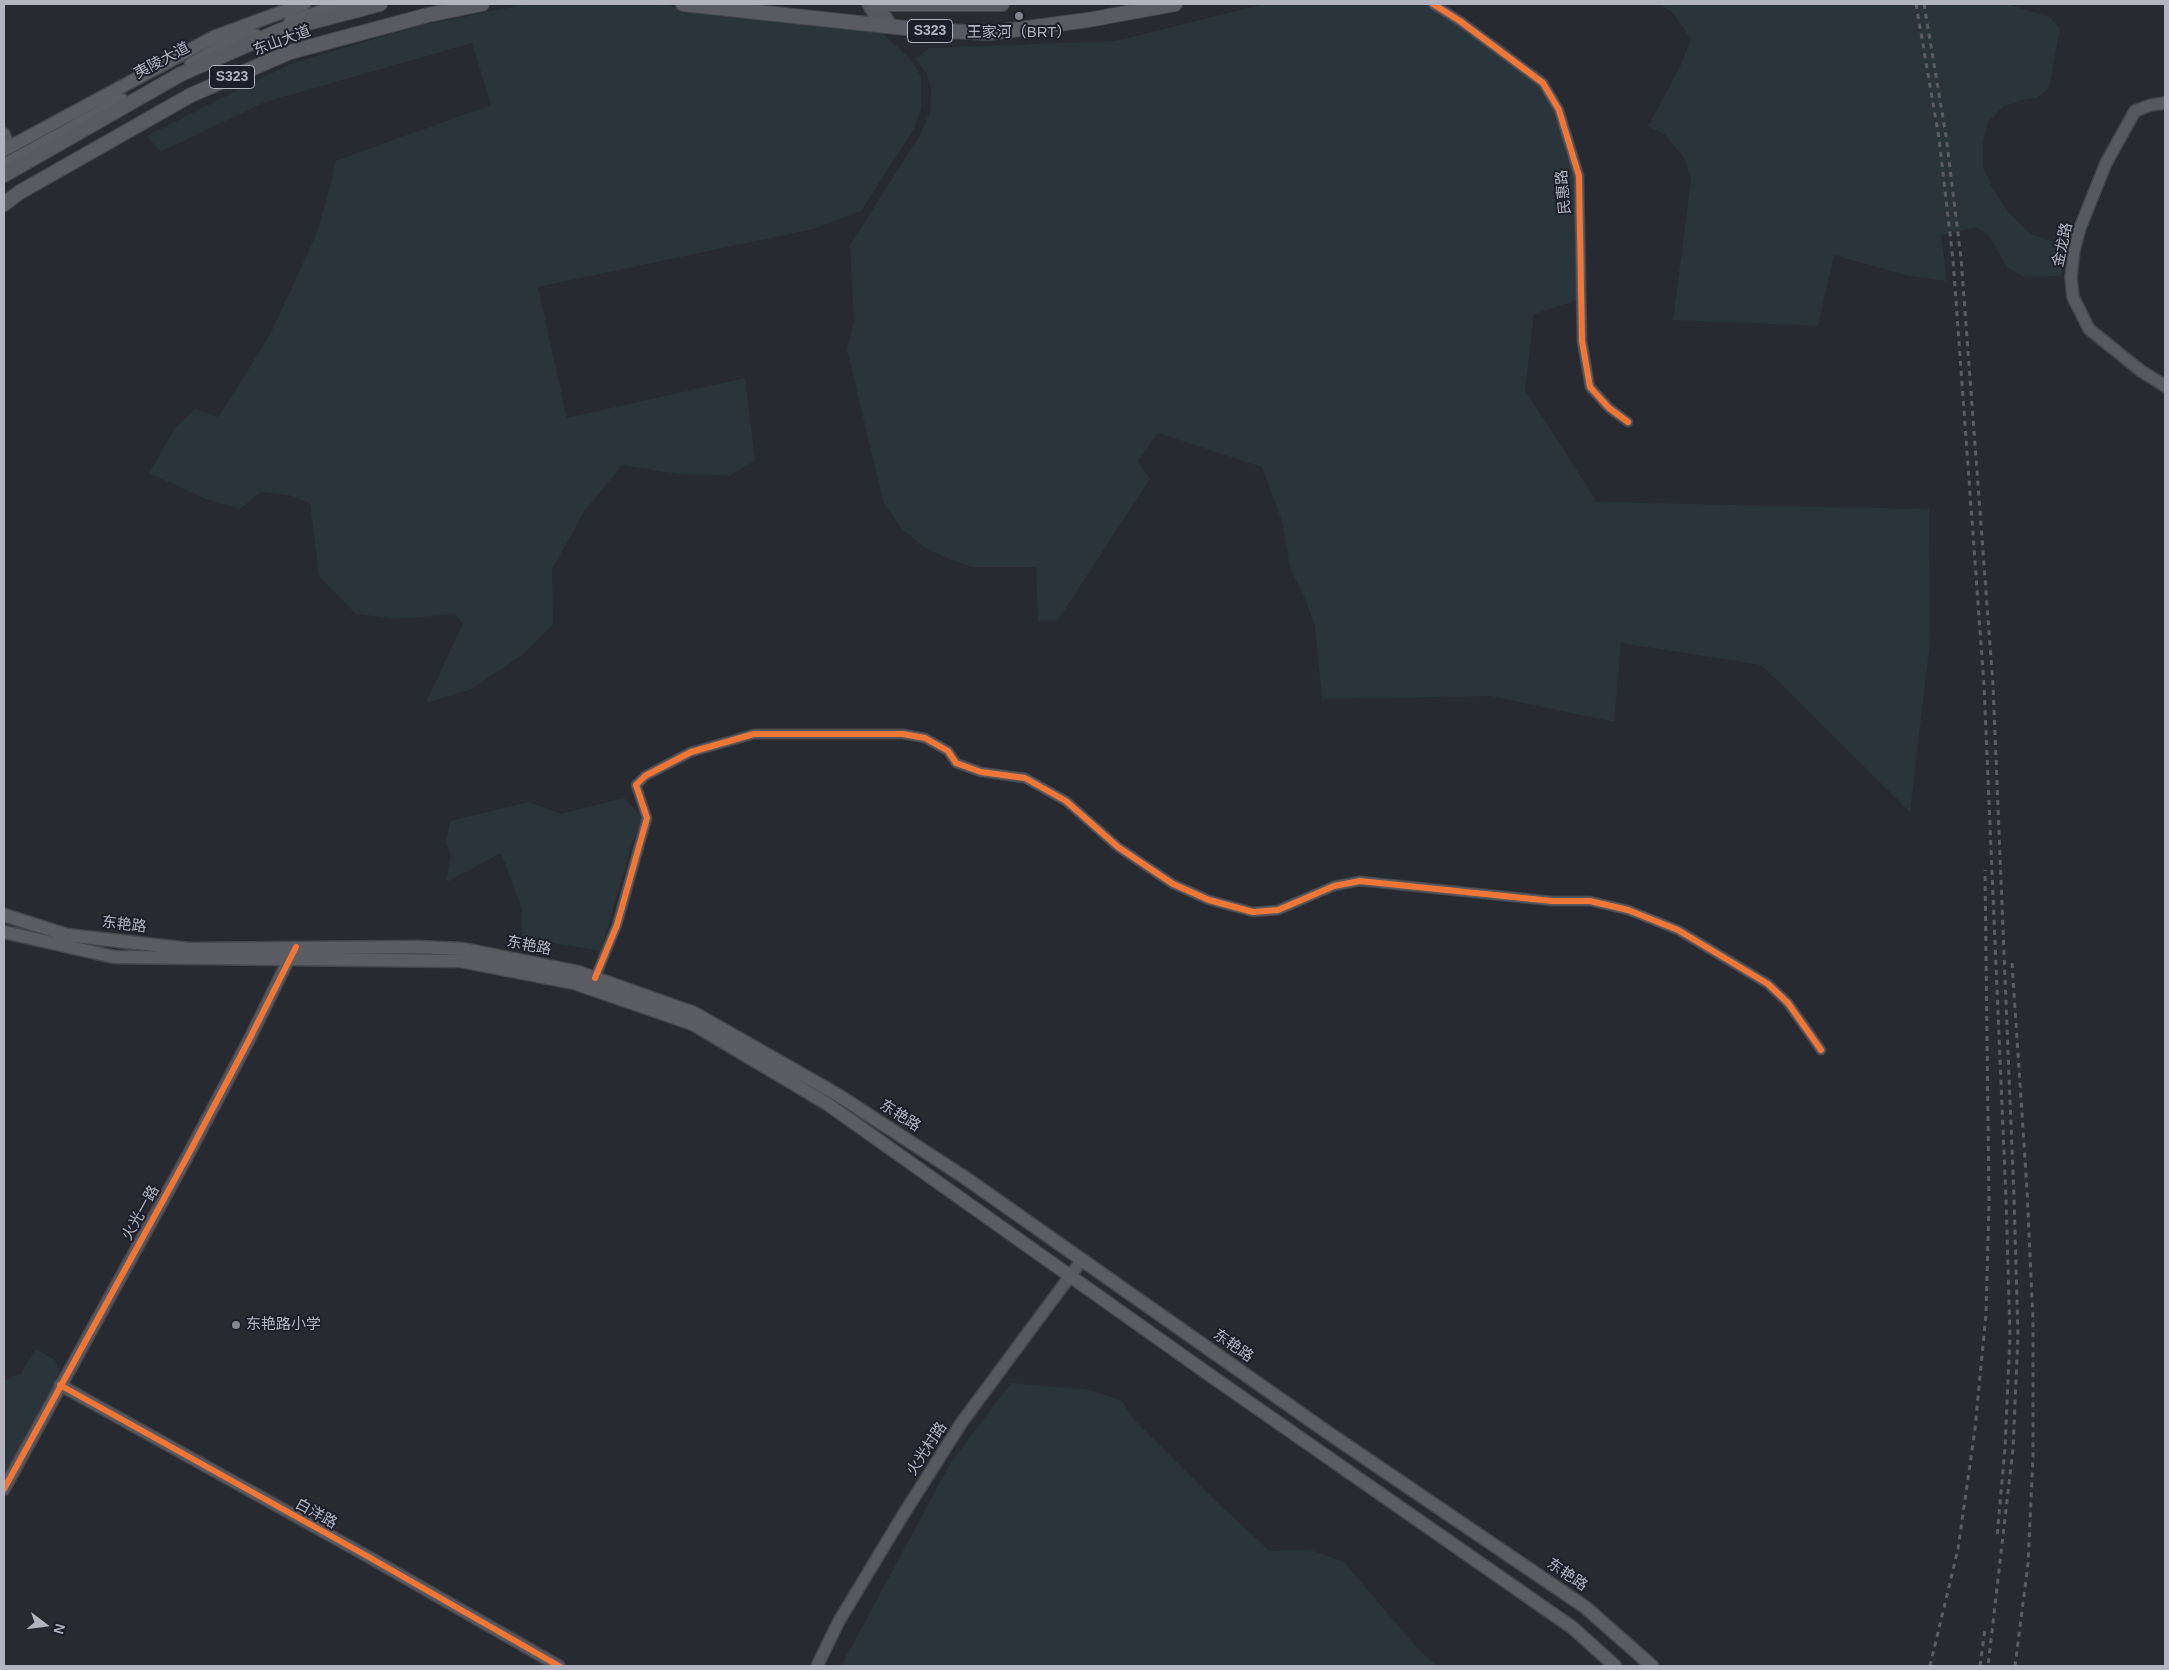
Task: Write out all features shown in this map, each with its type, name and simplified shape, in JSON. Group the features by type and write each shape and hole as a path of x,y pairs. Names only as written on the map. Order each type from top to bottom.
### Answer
{"main road":[{"name":"夷陵大道","path":"6,148 214,37 304,4"},
{"name":"夷陵大道","path":"4,165 220,48 344,4"},
{"name":"东山大道","path":"4,175 181,74 281,30 380,4"},
{"name":"东山大道","path":"4,204 20,192 191,95 290,52 428,15 482,4"},
{"name":"S323","path":"683,4 886,26 989,34 1088,20 1175,4"},
{"path":"873,4 1002,4"},
{"name":"东艳路","path":"4,915 68,935 189,949 461,961 574,983 693,1024 826,1103 1573,1628 1615,1666"},
{"name":"东艳路","path":"4,932 114,957 292,953 417,947 463,949 578,972 694,1013 838,1095 964,1177 1327,1432 1585,1607 1652,1666"}],"street":[{"path":"868,4 886,26"},
{"path":"878,4 886,26"},
{"name":"民惠路","path":"1433,4 1460,21 1543,84 1559,110 1578,176 1582,341 1590,387 1609,408 1628,422"},
{"name":"金龙路","path":"2165,103 2151,105 2136,111 2106,163 2080,228 2071,277 2072,297 2089,329 2141,371 2165,386"},
{"path":"4,134 6,148"},
{"path":"595,978 617,924 647,818 636,785 645,776 690,752 754,734 903,734 926,738 948,751 956,763 981,772 1025,778 1066,801 1118,847 1173,884 1209,900 1253,912 1278,910 1334,886 1360,881 1552,901 1590,901 1628,910 1678,930 1768,984 1788,1003 1821,1050"},
{"name":"火光一路","path":"4,1489 187,1157 249,1040 292,953"},
{"name":"火光村路","path":"817,1666 844,1613 962,1422 1082,1260"},
{"name":"白洋路","path":"60,1385 367,1556 559,1666"}],"shaded area":[{"path":"528,4 651,4 878,29 913,62 921,77 921,108 914,129 861,211 813,229 538,287 567,418 745,378 755,461 729,476 678,474 622,465 584,512 552,569 553,624 522,655 472,689 426,703 463,623 455,614 398,619 356,614 319,576 310,503 288,495 261,492 240,509 206,499 149,473 175,428 195,409 218,417 269,337 316,235 332,180 335,161 491,105 472,43 265,102 160,152 147,136 290,64 418,26"},
{"path":"1265,4 1433,4 1543,83 1559,110 1579,176 1581,299 1534,314 1525,390 1597,502 1929,509 1930,642 1910,812 1761,665 1621,643 1614,722 1491,696 1322,699 1315,626 1305,598 1290,568 1282,521 1262,467 1158,433 1138,461 1150,479 1058,620 1038,621 1036,567 972,567 924,547 903,530 884,504 847,350 854,321 850,245 920,135 930,112 931,88 927,74 916,59 929,48 1116,41"},
{"path":"1660,4 2007,4 2050,17 2060,29 2049,88 2037,98 2022,100 2003,107 1988,122 1983,142 1983,167 1992,187 2009,213 2031,234 2051,241 2066,239 2061,276 2024,277 2008,268 1989,236 1977,227 1941,235 1947,281 1909,276 1834,255 1818,326 1673,320 1691,180 1684,157 1664,134 1648,126 1679,69 1691,39 1673,13"},
{"path":"624,798 643,819 631,847 601,951 522,938 522,909 501,853 449,881 446,880 451,855 446,844 450,821 529,802 561,814"},
{"path":"36,1349 55,1360 60,1372 4,1477 4,1381 21,1373"},
{"path":"1011,1383 1085,1389 1121,1400 1136,1422 1222,1507 1270,1551 1311,1550 1344,1562 1418,1649 1437,1666 841,1666 951,1462"}],"railway":[{"path":"1916,4 1939,138 1953,260 1984,685 2010,1336 2005,1448 1997,1537"},
{"path":"1924,4 1946,136 1961,258 1993,685 2014,1197 2018,1335 2013,1449 1988,1666"},
{"path":"1930,1666 1958,1549 1975,1429 1986,1314 1989,1203 1985,870"},
{"path":"2012,963 2027,1190 2033,1320 2033,1457 2028,1564 2015,1666"},
{"path":"1980,1666 1985,1629"}],"cycle path":[{"path":"1433,4 1460,21 1543,83 1559,110 1579,176 1582,341 1590,387 1609,408 1628,422"},
{"path":"595,978 617,925 647,818 636,785 645,776 691,752 754,734 903,734 925,738 948,751 956,763 981,772 1025,778 1066,801 1118,847 1173,884 1209,900 1253,912 1278,910 1334,886 1360,881 1552,901 1590,901 1628,910 1678,930 1768,984 1788,1003 1821,1050"},
{"path":"4,1489 187,1157 296,947"},
{"path":"60,1385 367,1556 559,1666"}],"place":[{"name":"王家河（BRT）","path":"1019,16"},
{"name":"东艳路小学","path":"236,1325"}]}
